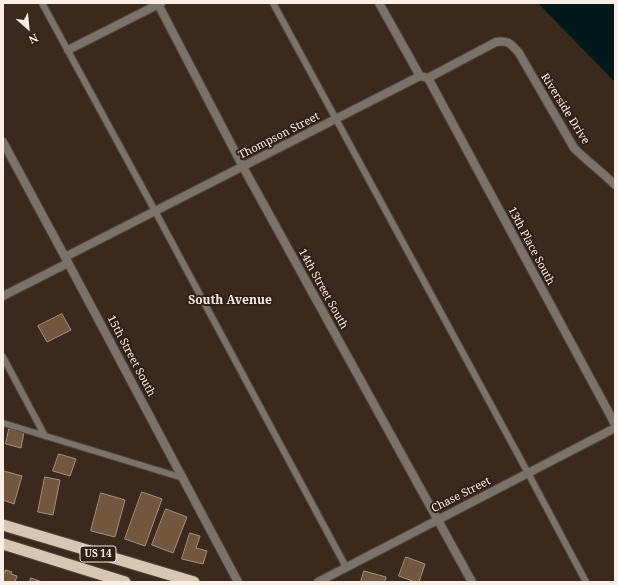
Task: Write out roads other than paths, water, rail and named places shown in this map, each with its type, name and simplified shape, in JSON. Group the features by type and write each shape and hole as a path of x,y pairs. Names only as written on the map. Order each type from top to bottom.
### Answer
{"highway":[{"name":"US 14","path":"3,525 194,582"},
{"name":"US 14","path":"3,544 125,582"}],"street":[{"name":"13th Place South","path":"380,3 424,77 614,421"},
{"path":"68,50 160,4"},
{"name":"14th Street South","path":"160,4 243,167 472,582"},
{"name":"Thompson Street","path":"3,296 155,211 424,77 496,42 503,41"},
{"name":"Riverside Drive","path":"503,41 511,43 519,53 574,148 615,185"},
{"name":"15th Street South","path":"3,142 238,582"},
{"name":"Chase Street","path":"318,582 615,428"}],"lane":[{"path":"42,3 346,567"},
{"path":"273,3 586,582"},
{"path":"3,358 45,436"},
{"path":"3,423 183,478"}],"water":[{"path":"538,3 615,3 615,82"}],"district":[{"name":"South Avenue","path":"230,301"}]}
